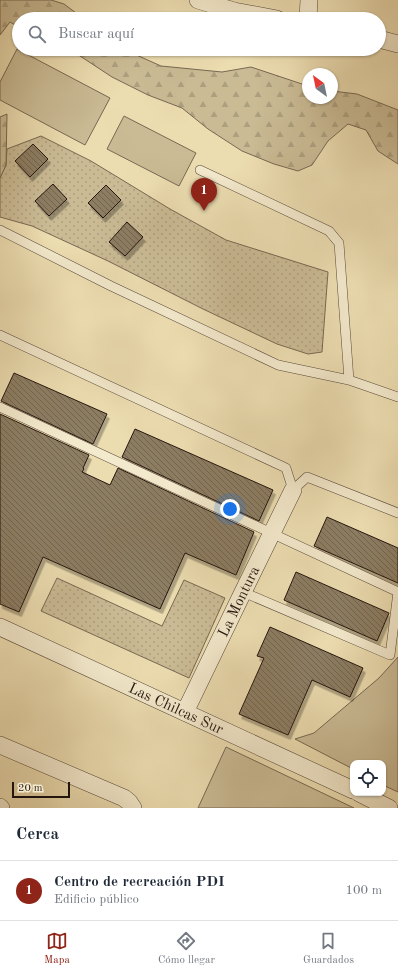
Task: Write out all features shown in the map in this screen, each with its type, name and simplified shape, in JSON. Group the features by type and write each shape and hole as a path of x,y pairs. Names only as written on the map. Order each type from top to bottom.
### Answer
{"street":[{"path":"198,0 239,12"},
{"path":"308,12 309,0"},
{"path":"386,41 398,44"},
{"name":"La Montura","path":"185,712 242,592 293,490"},
{"name":"Las Chilcas Sur","path":"0,626 350,789"},
{"path":"0,745 124,798 133,808"},
{"path":"365,796 390,808"}],"lane":[{"path":"200,170 329,231 339,243 350,380"},
{"path":"0,230 111,286 278,365 350,380 398,397"},
{"path":"0,335 286,468 293,490 307,477 398,513"},
{"path":"0,407 398,592 390,655 242,592"}],"green space":[{"path":"0,0 51,0 64,4 75,12 12,12 12,23 10,22 0,35"},
{"path":"13,56 30,56 110,98 85,145 0,100 0,82"},
{"path":"80,56 139,56 161,66 222,72 251,67 302,84 302,104 338,104 338,92 357,94 398,110 398,164 378,151 366,130 348,124 328,141 312,165 298,171 274,164 242,151 208,129 182,108 148,95 112,77"},
{"path":"7,114 6,165 0,178 0,117"},
{"path":"124,116 196,153 179,186 107,149"},
{"path":"41,136 91,161 170,209 226,240 328,272 322,352 308,354 277,344 203,309 108,261 32,226 0,217 0,178 6,165 7,149"},
{"path":"57,578 162,626 184,580 225,598 189,678 41,611"},
{"path":"398,657 398,792 386,786 386,760 350,760 350,767 295,739 314,733 379,678"},
{"path":"226,747 354,808 198,808"}],"building":[{"path":"33,144 48,159 30,177 15,161"},
{"path":"53,184 67,199 49,216 35,201"},
{"path":"106,185 121,200 103,218 88,203"},
{"path":"127,222 143,237 125,256 109,242"},
{"path":"14,373 107,414 93,444 1,401"},
{"path":"0,414 89,455 82,472 110,485 118,468 254,532 236,575 185,553 160,609 43,557 19,612 0,604"},
{"path":"135,429 273,490 259,521 122,457"},
{"path":"327,517 398,548 398,583 314,546"},
{"path":"296,572 389,613 377,641 284,600"},
{"path":"270,627 363,668 350,697 312,680 288,735 239,714 264,658 257,656"}],"place":[{"name":"Centro de recreación PDI","path":"204,211"}]}
